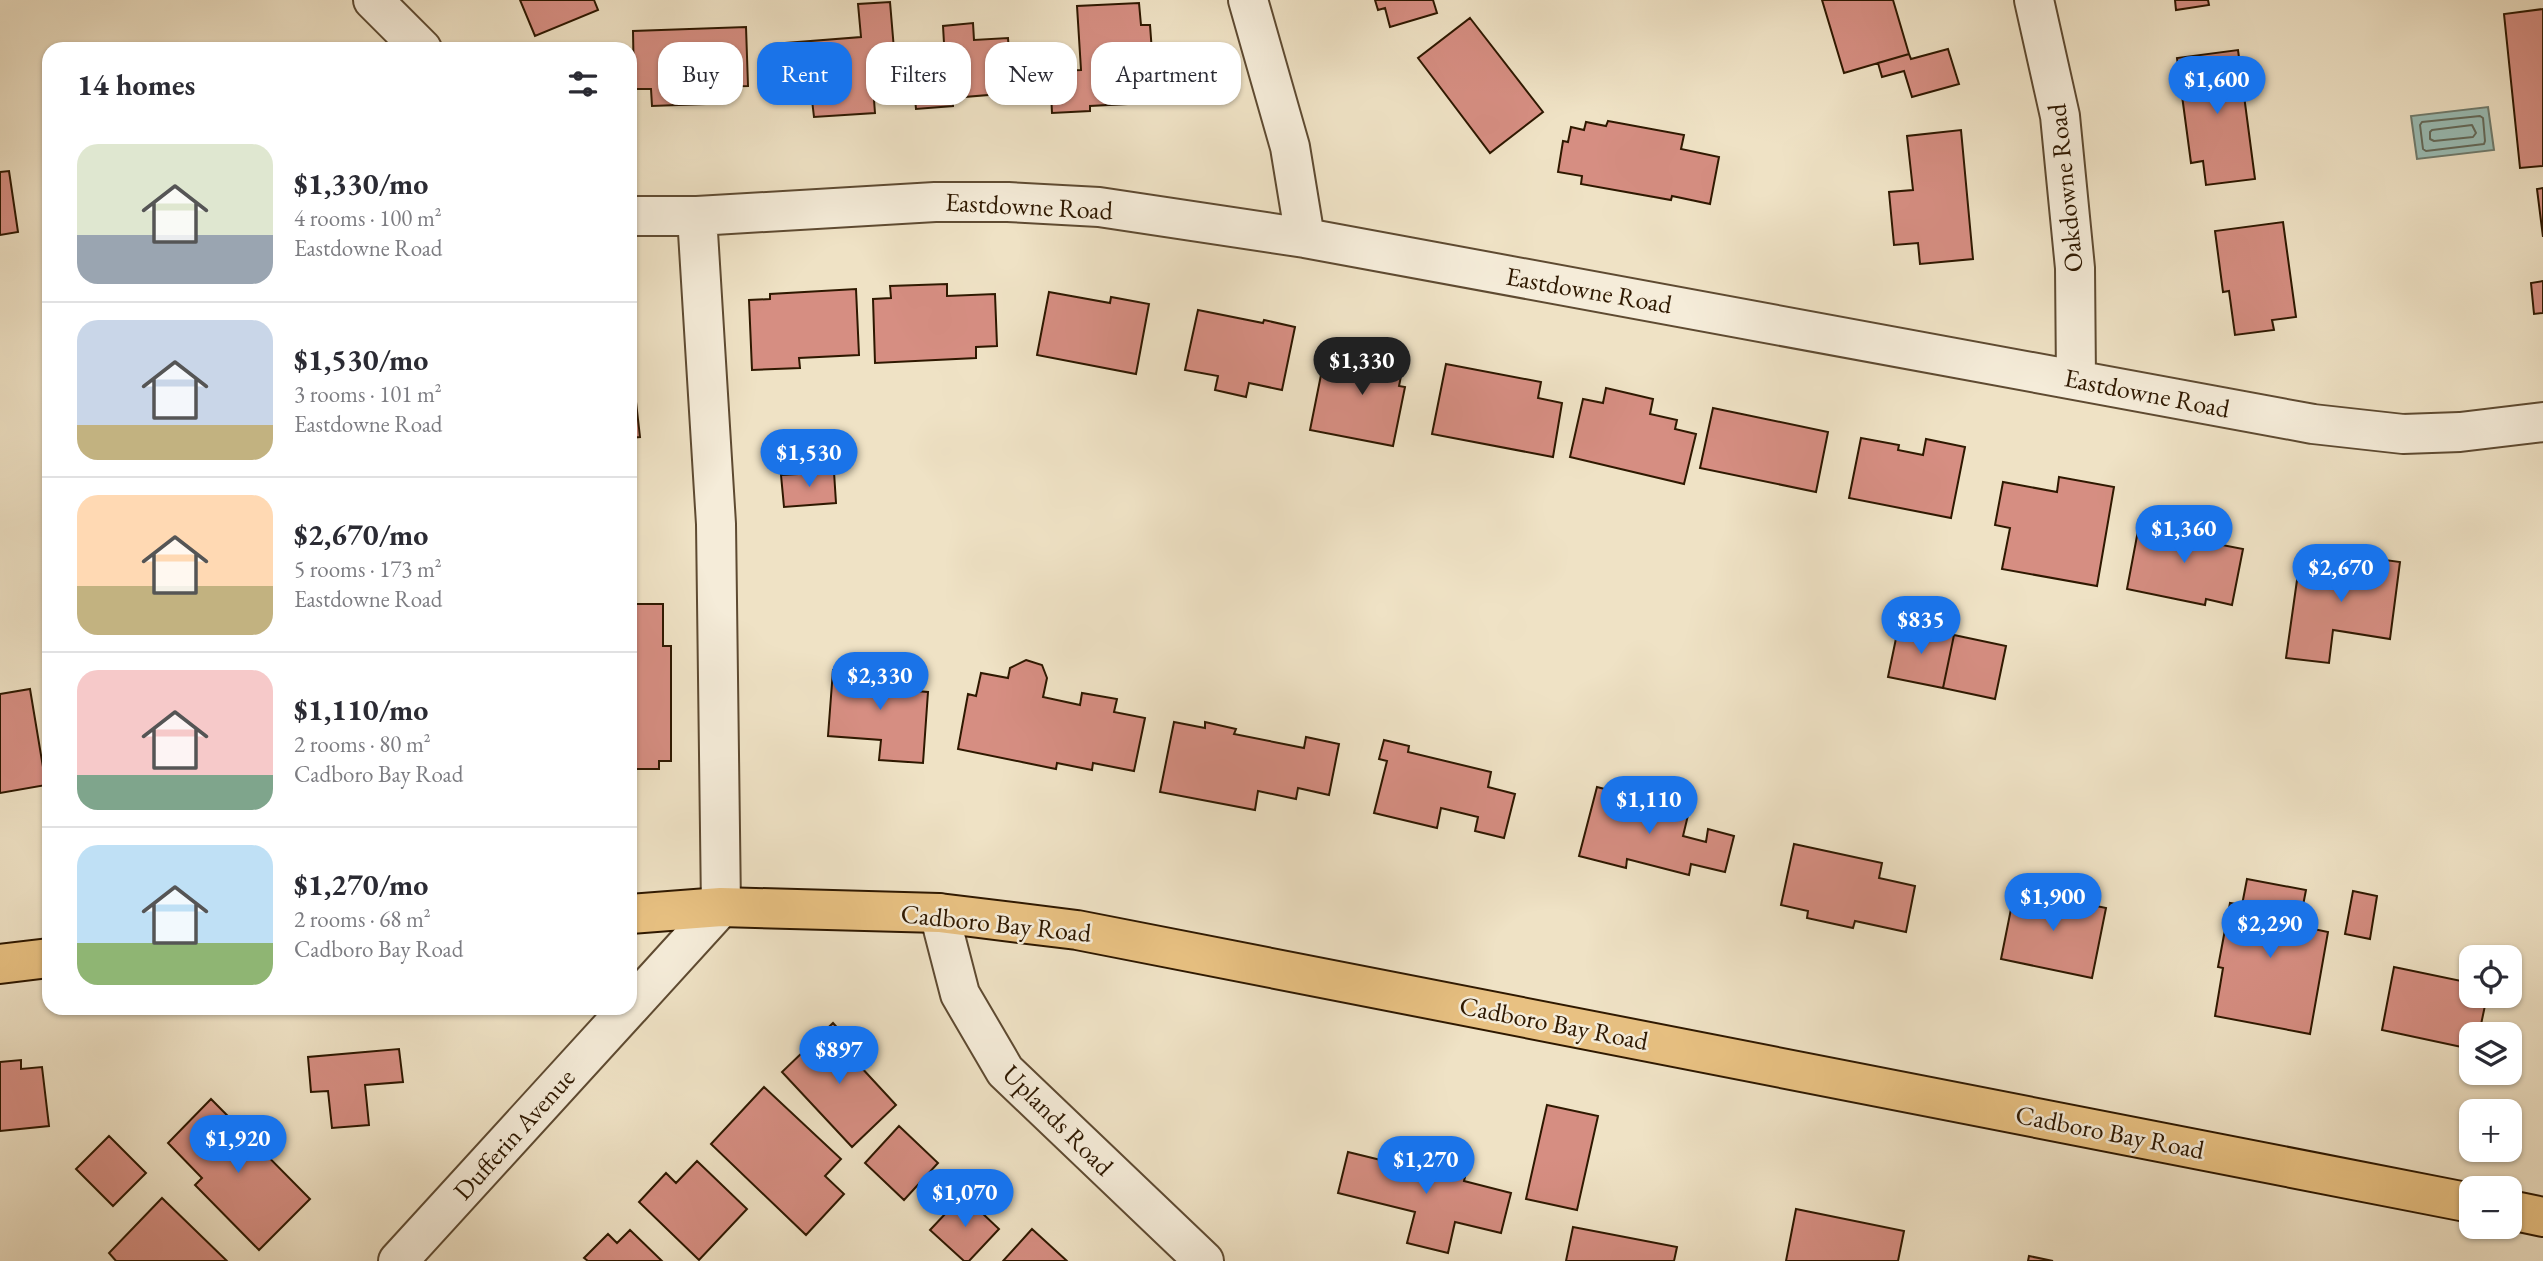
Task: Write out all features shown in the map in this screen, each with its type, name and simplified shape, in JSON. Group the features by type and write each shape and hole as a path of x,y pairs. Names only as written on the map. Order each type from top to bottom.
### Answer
{"main road":[{"name":"Cadboro Bay Road","path":"637,913 721,907 939,913 1077,930 2459,1201"},
{"path":"0,964 42,959"},
{"path":"2522,1213 2543,1217"}],"street":[{"path":"373,0 415,42"},
{"path":"1248,0 1290,148 1305,238"},
{"name":"Oakdowne Road","path":"2034,0 2060,116 2075,268 2076,379"},
{"name":"Eastdowne Road","path":"637,216 697,216 935,202 1008,202 1099,207 1305,238 2313,424 2403,434 2460,432 2543,422"},
{"path":"697,216 716,524 721,907"},
{"name":"Dufferin Avenue","path":"637,1000 721,907"},
{"name":"Uplands Road","path":"939,913 960,994 1004,1071 1203,1261"},
{"name":"Dufferin Avenue","path":"398,1261 624,1015"}],"water":[{"path":"2488,107 2494,150 2417,159 2411,116"}],"building":[{"path":"520,0 594,0 598,10 535,36"},
{"path":"1375,0 1433,0 1437,13 1390,27 1385,8 1378,10"},
{"path":"1822,0 1893,0 1909,54 1844,73"},
{"path":"2175,0 2208,0 2209,5 2176,10"},
{"path":"890,2 893,42 866,42 866,105 874,105 875,113 814,117 813,105 852,105 852,42 798,42 861,37 858,4"},
{"path":"1139,3 1141,25 1150,25 1151,42 1091,42 1091,105 1109,105 1090,106 1090,111 1052,113 1052,105 1077,105 1077,70 1081,70 1077,6"},
{"path":"2543,9 2543,166 2520,168 2504,14"},
{"path":"1470,18 1543,112 1490,153 1418,58"},
{"path":"973,23 974,40 1008,38 1008,42 985,42 985,95 971,96 971,42 944,42 943,26"},
{"path":"746,27 748,86 743,86 743,42 658,42 658,105 678,105 652,106 651,89 637,89 637,42 633,42 633,31"},
{"path":"1948,49 1959,84 1912,97 1904,71 1882,77 1878,63 1909,54 1911,59"},
{"path":"2238,50 2255,179 2206,185 2203,161 2191,163 2177,58"},
{"path":"916,105 953,105 953,106 916,109"},
{"path":"1608,121 1684,135 1681,149 1719,157 1710,204 1581,184 1582,176 1558,172 1563,141 1568,142 1571,127 1584,130 1586,122 1606,126"},
{"path":"1961,130 1973,259 1920,264 1918,243 1894,245 1889,192 1913,190 1907,136"},
{"path":"9,171 18,232 0,235 0,172"},
{"path":"2543,188 2543,237 2537,189"},
{"path":"2283,222 2296,317 2272,320 2274,330 2235,335 2229,291 2223,292 2215,231"},
{"path":"2543,281 2543,313 2534,314 2531,283"},
{"path":"947,284 947,296 995,294 997,346 976,347 976,358 875,363 873,299 891,298 890,286"},
{"path":"856,289 859,355 799,358 800,368 752,370 749,300 770,299 770,294"},
{"path":"1049,292 1110,303 1111,297 1149,304 1136,374 1037,355"},
{"path":"1198,310 1295,327 1282,390 1249,383 1246,397 1215,390 1218,376 1185,370"},
{"path":"1349,345 1405,356 1399,386 1405,387 1393,446 1310,430 1322,370 1343,374"},
{"path":"1446,364 1541,382 1538,398 1562,403 1553,457 1432,434"},
{"path":"1606,388 1653,399 1650,414 1677,420 1675,429 1696,434 1684,484 1570,457 1583,399 1603,403"},
{"path":"1713,408 1828,432 1816,492 1700,468"},
{"path":"637,411 640,437 637,437"},
{"path":"1861,438 1899,445 1898,450 1923,455 1926,439 1965,447 1951,518 1849,498"},
{"path":"834,472 836,503 784,507 781,475"},
{"path":"2059,477 2114,487 2097,586 2002,569 2010,528 1995,525 2003,482 2057,492"},
{"path":"2140,520 2219,536 2217,544 2243,549 2232,605 2206,599 2205,605 2127,589"},
{"path":"2342,554 2400,562 2390,639 2333,630 2329,663 2286,658 2300,559 2340,565"},
{"path":"637,604 663,604 663,646 671,646 671,761 659,761 659,769 637,769"},
{"path":"1899,624 1954,635 1943,688 1888,677"},
{"path":"1954,635 2006,646 1995,699 1943,688"},
{"path":"1026,660 1042,665 1047,678 1043,697 1080,705 1082,693 1117,699 1114,712 1145,718 1134,771 1093,763 1092,770 1057,763 1056,769 958,749 968,694 976,696 981,673 1008,678 1010,668"},
{"path":"833,670 918,675 916,691 928,692 923,763 879,760 881,740 828,736"},
{"path":"30,689 42,761 42,786 0,793 0,694"},
{"path":"1174,722 1205,728 1205,722 1236,729 1234,734 1304,748 1306,737 1339,744 1329,795 1298,788 1296,799 1258,791 1255,810 1160,792"},
{"path":"1384,740 1409,746 1408,752 1491,772 1488,787 1515,794 1504,838 1475,831 1478,817 1441,808 1437,828 1374,813 1387,761 1379,759"},
{"path":"1597,787 1689,811 1683,836 1706,842 1708,829 1734,836 1725,872 1691,864 1689,875 1627,859 1626,868 1579,856"},
{"path":"1794,844 1882,863 1879,878 1915,886 1906,932 1855,921 1853,928 1807,918 1808,911 1781,905"},
{"path":"2247,879 2306,890 2299,926 2328,932 2310,1034 2215,1016 2223,968 2218,967 2230,903 2242,905"},
{"path":"2015,889 2106,908 2092,978 2001,959"},
{"path":"2353,891 2377,896 2370,939 2345,934"},
{"path":"2394,967 2459,981 2459,1008 2484,1008 2482,1022 2459,1022 2459,1046 2382,1030"},
{"path":"833,1023 854,1046 847,1052 896,1105 852,1147 782,1072"},
{"path":"399,1049 403,1082 365,1085 369,1125 332,1128 328,1091 311,1092 308,1057"},
{"path":"21,1060 21,1069 42,1067 49,1126 0,1131 0,1062"},
{"path":"764,1087 841,1159 825,1176 844,1194 806,1235 711,1144"},
{"path":"211,1099 310,1199 259,1250 195,1185 202,1178 168,1143"},
{"path":"1547,1105 1598,1116 1577,1210 1526,1199"},
{"path":"899,1126 938,1163 904,1200 865,1163"},
{"path":"109,1136 146,1173 113,1206 76,1169"},
{"path":"1348,1152 1393,1163 1396,1152 1467,1169 1464,1181 1511,1193 1501,1233 1455,1222 1448,1253 1407,1243 1415,1212 1338,1193"},
{"path":"697,1161 747,1209 699,1260 639,1202 666,1173 676,1183"},
{"path":"963,1195 999,1229 969,1261 964,1261 930,1230"},
{"path":"162,1198 227,1261 116,1261 109,1253"},
{"path":"1796,1209 1904,1231 1898,1261 1786,1261"},
{"path":"1573,1227 1677,1247 1674,1261 1566,1261"},
{"path":"1032,1229 1067,1261 1003,1261"},
{"path":"630,1230 662,1261 588,1261 584,1258 608,1234 617,1243"},
{"path":"2029,1256 2053,1261 2028,1261"}]}
